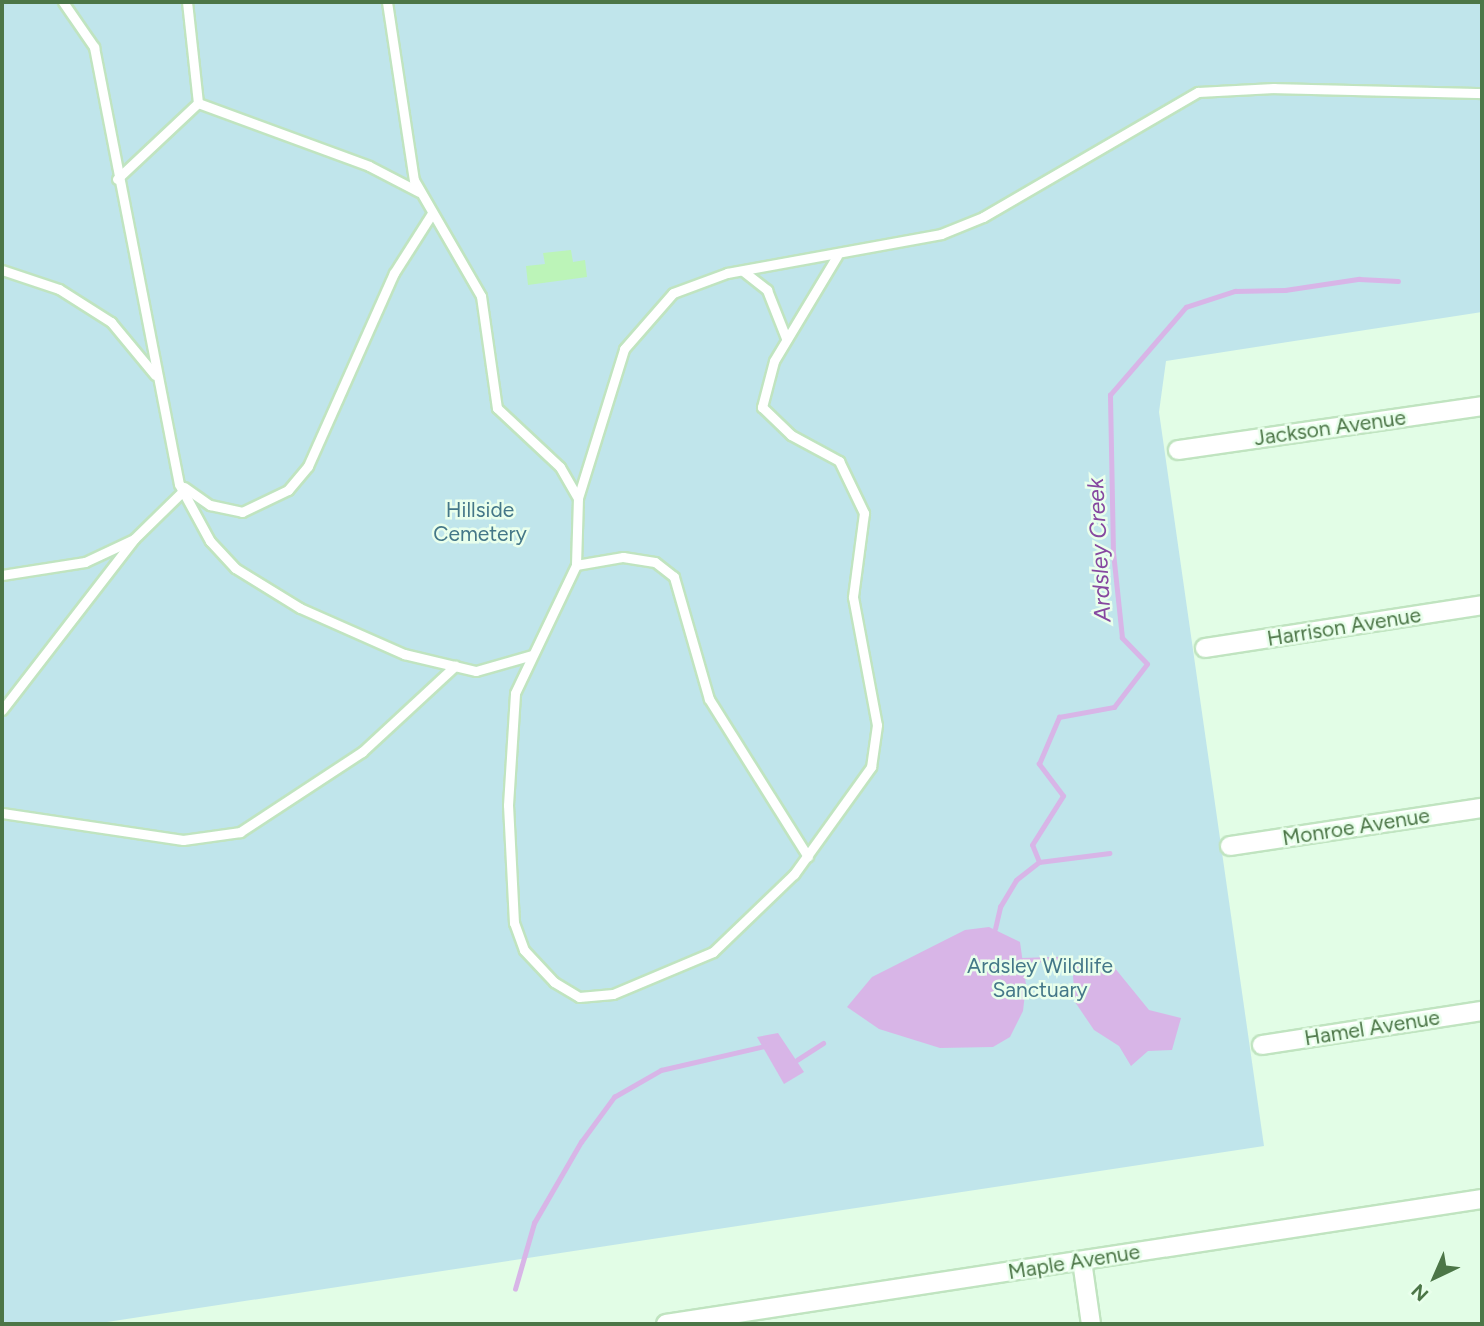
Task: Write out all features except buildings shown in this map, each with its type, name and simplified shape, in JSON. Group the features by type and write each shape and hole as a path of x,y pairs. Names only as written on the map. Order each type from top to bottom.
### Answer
{"street":[{"name":"Jackson Avenue","path":"1178,450 1482,406"},
{"name":"Harrison Avenue","path":"1205,649 1482,605"},
{"name":"Monroe Avenue","path":"1230,846 1482,808"},
{"name":"Hamel Avenue","path":"1262,1045 1482,1011"},
{"name":"Maple Avenue","path":"666,1324 1482,1199"},
{"path":"1082,1261 1091,1324"}],"lane":[{"path":"62,2 94,47 156,377 181,488 210,541 235,568 300,608 392,649 476,671 532,655"},
{"path":"187,2 198,103"},
{"path":"387,2 419,192 431,215 456,247 481,296 497,408 546,451 578,498"},
{"path":"837,256 786,338 763,388 762,407 791,435 839,461 854,484 864,513 854,622 871,678 877,724 871,767 808,857 750,922 713,952 663,978 614,994 579,997 554,982 524,950 514,923 508,805 515,693 576,565 578,498 624,349 673,293 743,271 837,256 941,234 983,217 1198,92 1274,88 1482,93"},
{"path":"117,178 198,103"},
{"path":"198,103 369,166 419,192"},
{"path":"181,488 210,505 243,512 288,490 308,466 394,273 431,215"},
{"path":"2,270 59,289 111,322 156,377"},
{"path":"743,271 767,289 786,338"},
{"path":"2,710 134,539 181,488"},
{"path":"2,575 85,562 134,539"},
{"path":"576,565 623,557 655,562 674,577 709,699 808,857"},
{"path":"2,813 183,840 240,832 362,752 455,666"}],"green space":[{"path":"2,2 1482,2 1482,312 1166,361 1159,412 1264,1146 94,1324 2,1324"}],"shaded area":[{"path":"989,927 1020,942 1026,985 1023,1011 1010,1037 993,1047 940,1048 879,1029 847,1007 872,977 965,930"},
{"path":"1081,959 1114,967 1149,1010 1181,1018 1172,1050 1148,1051 1131,1066 1119,1046 1094,1030 1075,1002 1073,976"},
{"path":"778,1033 804,1072 784,1084 757,1037"}],"waterway":[{"name":"Ardsley Creek","path":"995,929 1000,907 1016,880 1039,862 1032,845 1063,796 1039,764 1059,717 1114,707 1147,664 1122,638 1113,553 1110,395 1186,307 1235,291 1285,290 1359,279 1398,281"},
{"path":"1039,862 1109,853"},
{"path":"1021,960 1059,959 1078,967"},
{"path":"797,1060 823,1043"},
{"name":"Ardsley Creek","path":"515,1289 534,1223 581,1142 614,1097 661,1070 765,1046"}],"park label":[{"name":"Hillside Cemetery","path":"480,522"},
{"name":"Ardsley Wildlife Sanctuary","path":"1040,978"}]}
